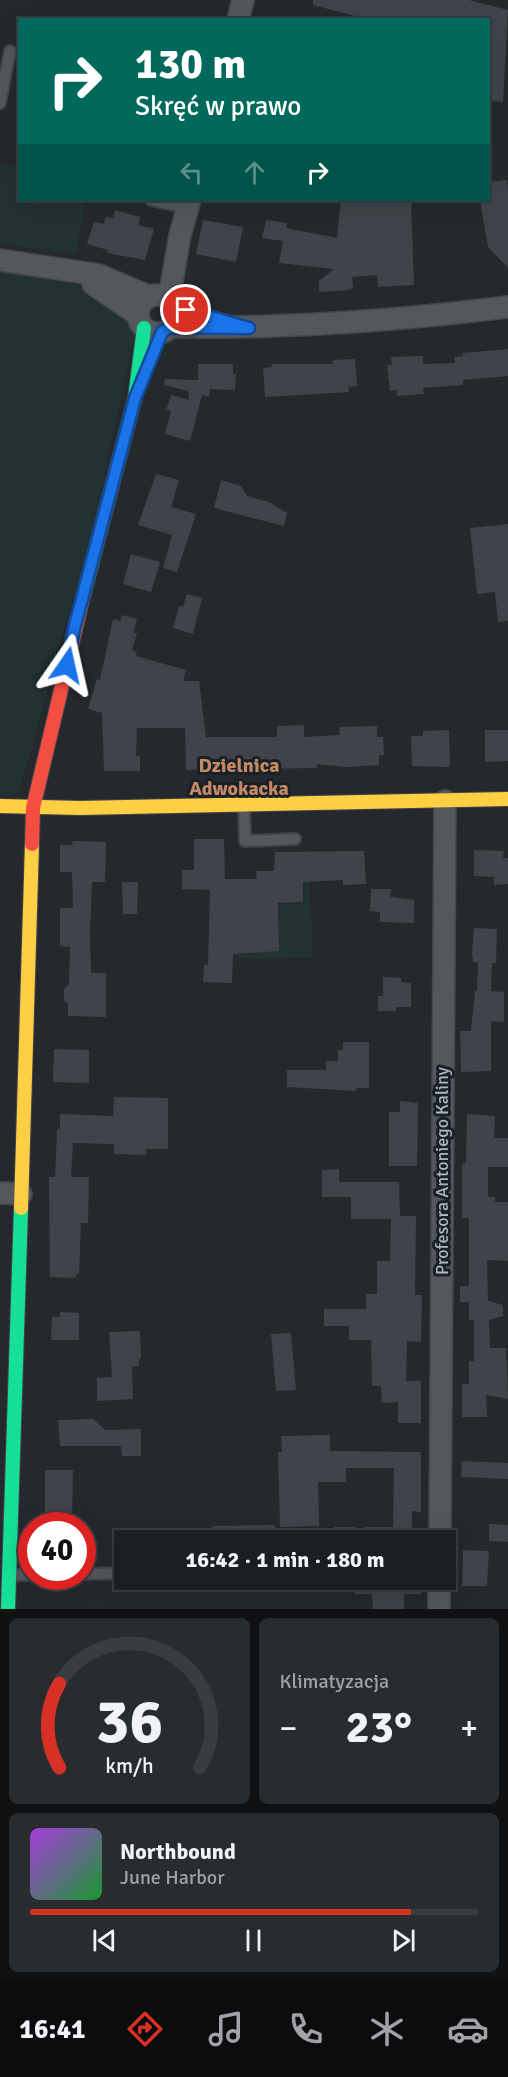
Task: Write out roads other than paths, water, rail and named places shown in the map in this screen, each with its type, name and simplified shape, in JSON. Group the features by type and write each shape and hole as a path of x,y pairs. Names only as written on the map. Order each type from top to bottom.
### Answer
{"street":[{"path":"238,18 243,0"},
{"path":"8,1609 6,1572 10,1193 33,808 74,629 157,312 189,204"},
{"path":"0,260 99,275 157,312 249,328 418,318 508,307"},
{"path":"0,806 33,808 508,799"},
{"name":"Profesora Antoniego Kaliny","path":"440,1530 445,801"},
{"path":"439,1590 439,1609"}],"lane":[{"path":"0,103 10,51"},
{"path":"160,201 189,204"},
{"path":"244,805 244,840 295,839"},
{"path":"96,1574 114,1574"}],"district":[{"name":"Dzielnica Adwokacka","path":"239,776"}]}
